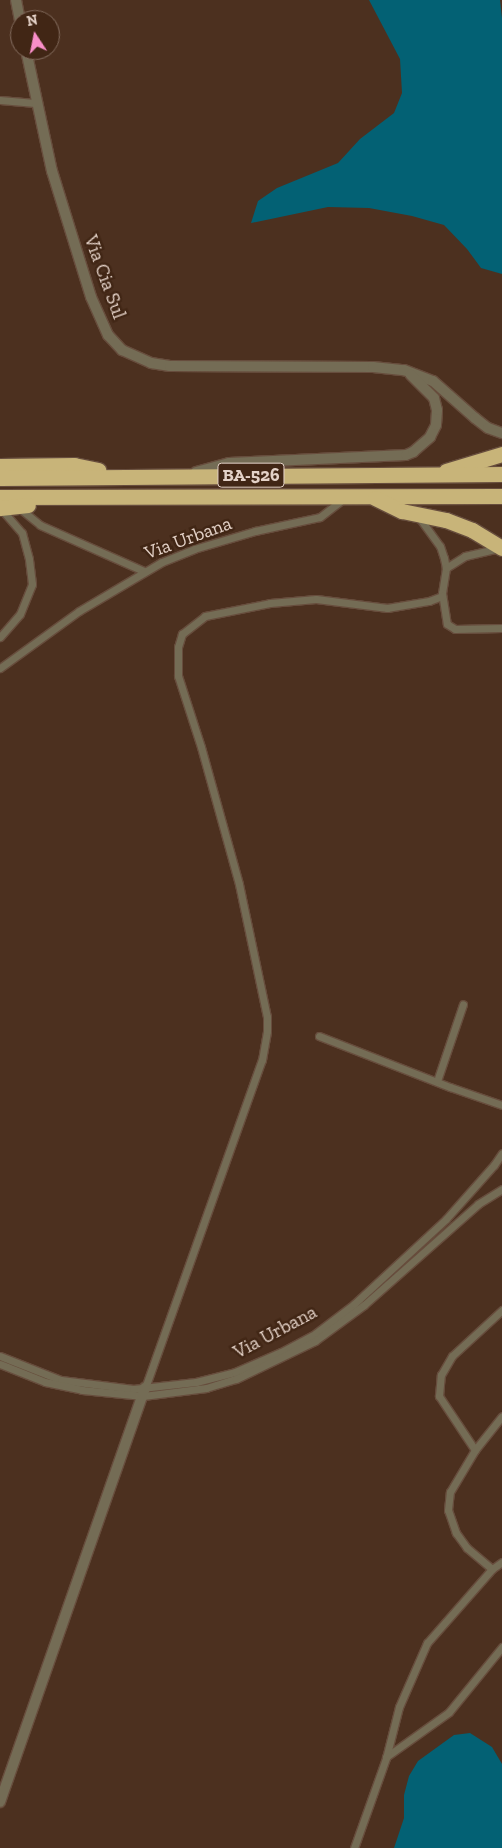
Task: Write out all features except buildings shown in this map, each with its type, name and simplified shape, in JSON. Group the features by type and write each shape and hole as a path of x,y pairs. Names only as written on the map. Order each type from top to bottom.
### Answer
{"highway":[{"path":"434,475 502,454"},
{"path":"0,466 74,466 131,476"},
{"name":"BA-526","path":"0,478 502,474"},
{"path":"369,496 402,511 446,520 472,530 502,548"},
{"name":"BA-526","path":"0,505 55,497 502,496"},
{"path":"0,505 18,507 55,497"}],"street":[{"name":"Via Cia Sul","path":"28,60 52,171 91,297 108,335 122,350 151,363 170,366 373,367 404,370 433,381 488,428 502,433"},
{"path":"182,476 229,463 406,454 413,452 430,437 436,425 438,410 434,398 425,386 404,370"},
{"path":"0,1802 144,1392"}],"lane":[{"path":"0,100 38,103"},
{"name":"Via Urbana","path":"0,668 79,611 144,571 194,549 255,531 320,516 335,507 347,495"},
{"path":"0,505 22,533 29,559 32,584 20,614 0,637"},
{"path":"18,507 40,526 144,571"},
{"path":"416,514 440,546 446,568 442,596 447,624 455,629 502,628"},
{"path":"446,568 465,556 484,550 502,548"},
{"path":"144,1392 262,1060 267,1030 266,1016 239,884 201,747 178,676 178,647 182,634 205,616 270,603 316,599 387,608 429,601 442,596"},
{"path":"437,1082 463,1004"},
{"path":"319,1036 502,1105"},
{"name":"Via Urbana","path":"0,1356 61,1380 144,1392 235,1372 281,1352 316,1333 354,1304 446,1218 494,1165 502,1153"},
{"name":"Via Urbana","path":"0,1364 45,1382 82,1390 144,1392 206,1388 236,1379 315,1341 364,1305 478,1204 502,1189"},
{"path":"475,1450 439,1396 441,1375 452,1356 502,1310"},
{"path":"492,1570 467,1548 456,1533 448,1510 450,1492 475,1450 502,1416"},
{"path":"354,1848 386,1758 399,1707 427,1643 492,1570 502,1562"},
{"path":"386,1758 449,1712 502,1647"}],"water":[{"path":"369,0 500,0 502,18 502,274 481,268 467,249 444,225 412,216 369,208 328,207 251,223 258,201 277,188 338,163 360,139 394,113 402,93 400,59"},
{"path":"470,1733 492,1747 502,1764 502,1848 394,1848 404,1818 404,1795 409,1776 418,1761 454,1735"}]}
